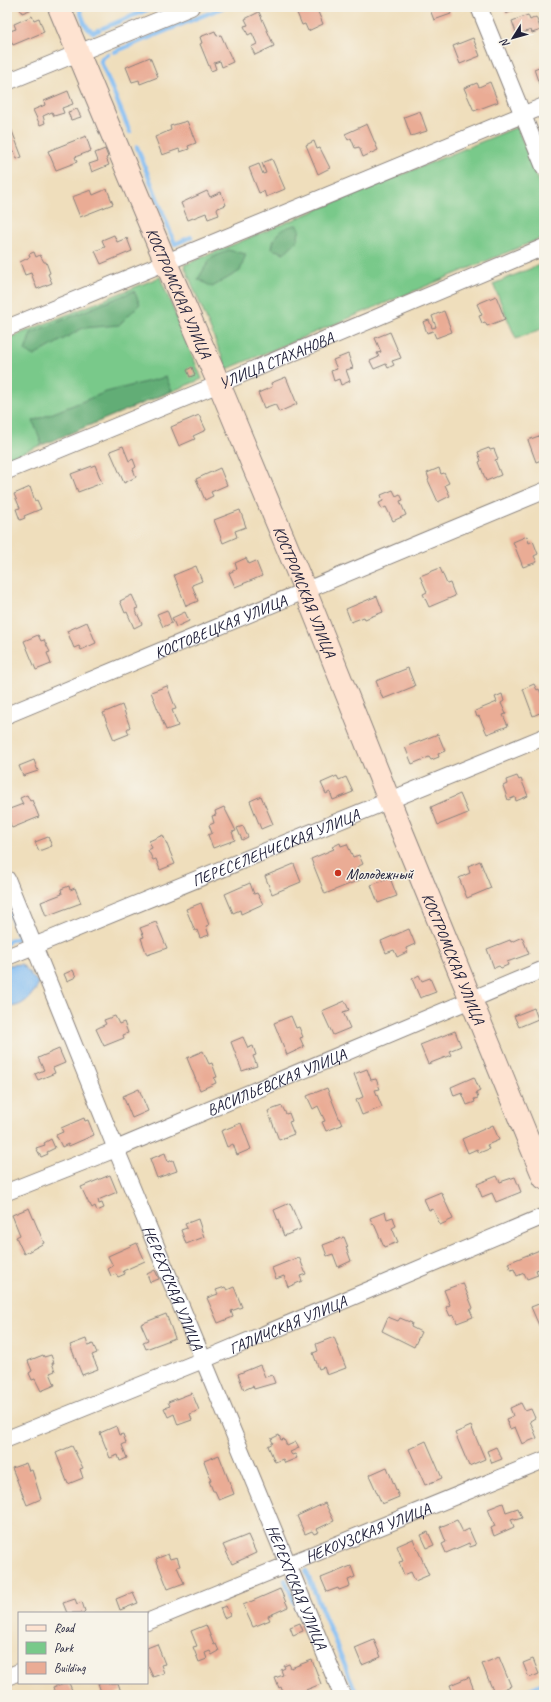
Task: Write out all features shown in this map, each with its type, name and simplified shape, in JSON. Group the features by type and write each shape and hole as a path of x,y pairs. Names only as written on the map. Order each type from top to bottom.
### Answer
{"street":[{"name":"КОСТРОМСКАЯ УЛИЦА","path":"58,7 166,263 219,384 544,1178"},
{"path":"7,82 191,7"},
{"path":"479,7 544,167"},
{"path":"7,328 544,106"},
{"name":"УЛИЦА СТАХАНОВА","path":"7,471 219,384 544,247"},
{"name":"КОСТОВЕЦКАЯ УЛИЦА","path":"7,715 544,491"},
{"name":"ПЕРЕСЕЛЕНЧЕСКАЯ УЛИЦА","path":"7,957 544,737"},
{"name":"НЕРЕХТСКАЯ УЛИЦА","path":"7,879 116,1149 342,1695"},
{"name":"ВАСИЛЬЕВСКАЯ УЛИЦА","path":"7,1192 116,1149 544,969"},
{"name":"ГАЛИЧСКАЯ УЛИЦА","path":"7,1438 203,1360 544,1216"},
{"name":"НЕКОУЗСКАЯ УЛИЦА","path":"148,1622 544,1460"},
{"path":"7,1677 18,1672"}],"green space":[{"path":"517,127 544,194 544,237 227,369 184,265"},
{"path":"296,225 300,228 297,241 284,253 272,249 274,239 279,232"},
{"path":"228,250 246,254 240,271 212,287 198,279 210,259"},
{"path":"544,263 544,328 516,339 493,284"},
{"path":"160,277 202,379 7,459 7,339"},
{"path":"134,291 140,304 119,325 83,328 34,356 25,351 31,333"},
{"path":"166,377 172,391 42,445 33,421 106,392"}],"water":[{"path":"21,964 38,982 38,986 24,1002 15,1006 7,1007 7,967 10,965"}],"building":[{"path":"19,7 31,7 32,9 22,13"},
{"path":"298,7 316,7 323,24 308,31 305,24 302,25 297,13 300,11"},
{"path":"429,7 452,7 449,9 451,14 434,20"},
{"path":"503,7 516,7 517,9 506,14"},
{"path":"259,12 274,46 255,55 251,47 257,44 252,33 248,35 244,26 248,25 245,19"},
{"path":"528,15 530,20 536,17 541,30 532,33 531,30 517,35 512,21"},
{"path":"32,16 34,20 39,18 44,32 13,45 7,32 16,29 14,24"},
{"path":"215,31 217,36 221,35 233,62 222,67 220,61 214,63 216,69 211,71 200,44 202,43 200,37"},
{"path":"473,38 480,56 460,64 453,46"},
{"path":"150,57 158,77 140,84 139,80 132,82 126,67"},
{"path":"544,65 544,82 539,84 534,69"},
{"path":"490,82 498,102 474,111 464,88 477,83 479,87"},
{"path":"68,91 73,104 62,108 64,113 54,116 52,112 43,116 45,123 40,125 33,110 45,105 44,101"},
{"path":"77,109 81,117 71,120 68,112"},
{"path":"420,111 427,131 411,136 404,117"},
{"path":"7,118 22,157 17,159 14,151 8,153 7,149"},
{"path":"187,121 196,143 188,146 189,149 180,152 179,149 162,155 155,137 171,130 170,126"},
{"path":"367,124 378,150 363,157 359,147 355,148 351,138 348,140 345,134"},
{"path":"86,136 91,151 75,157 77,162 56,170 48,151"},
{"path":"314,141 317,149 320,148 330,168 318,174 306,145"},
{"path":"105,149 108,157 106,158 109,165 92,172 89,164 98,161 95,153"},
{"path":"272,159 285,189 266,197 264,191 259,193 249,168 259,164 263,174 266,173 262,163"},
{"path":"107,189 113,204 80,217 72,197 91,190 93,195"},
{"path":"207,191 210,197 221,192 226,205 218,208 217,210 219,215 208,219 206,213 188,220 181,203"},
{"path":"114,235 117,242 127,238 132,251 101,264 95,251 105,247 102,240"},
{"path":"34,252 36,257 40,255 44,262 46,262 50,273 48,274 52,283 37,289 31,273 25,275 20,262 30,257 29,254"},
{"path":"496,296 505,319 487,326 485,322 482,323 479,316 482,315 477,304"},
{"path":"444,311 452,332 436,338 433,331 427,333 423,322 429,320 432,328 436,327 432,316"},
{"path":"390,332 401,358 392,361 394,365 388,368 386,364 374,369 370,361 379,357 377,353 381,352 375,338"},
{"path":"348,354 353,368 346,370 350,381 341,385 339,379 334,381 331,371 337,369 333,360"},
{"path":"192,367 195,375 190,377 187,370"},
{"path":"286,377 297,404 279,412 275,404 264,408 258,393 272,387 271,383"},
{"path":"199,415 206,430 193,436 195,439 179,446 171,427"},
{"path":"544,434 544,459 536,462 528,440"},
{"path":"123,446 129,461 133,459 136,467 133,469 136,477 124,483 110,451"},
{"path":"489,448 490,450 494,449 498,459 495,460 501,475 486,481 479,462 481,461 478,452"},
{"path":"95,465 102,483 78,492 71,474"},
{"path":"220,468 227,485 211,492 213,496 205,500 196,479"},
{"path":"439,468 441,474 444,473 449,483 445,485 450,496 438,502 428,480 427,473"},
{"path":"30,487 35,501 37,500 41,509 24,516 25,518 20,520 16,509 20,508 14,494"},
{"path":"393,490 396,496 400,494 403,500 400,501 406,515 393,521 386,507 382,509 379,503 383,501 381,495"},
{"path":"240,510 246,527 235,531 237,537 223,543 214,520"},
{"path":"527,536 529,543 533,541 538,554 534,556 537,562 523,567 513,542"},
{"path":"246,558 249,564 256,561 262,576 235,587 229,573 237,569 235,563"},
{"path":"196,566 202,581 192,585 198,601 186,606 174,575"},
{"path":"440,568 447,584 450,583 455,596 429,607 423,594 427,592 420,576"},
{"path":"132,595 138,608 135,609 142,624 134,628 120,601"},
{"path":"377,596 383,612 365,619 364,617 351,622 346,609"},
{"path":"167,610 172,623 163,627 157,614"},
{"path":"185,612 189,621 176,627 172,618"},
{"path":"87,622 96,643 81,650 79,646 74,648 67,631"},
{"path":"38,635 41,641 44,640 50,652 47,653 51,664 36,670 24,641"},
{"path":"408,668 415,686 383,699 376,681"},
{"path":"534,684 537,690 539,689 543,698 541,699 544,711 533,716 523,689"},
{"path":"167,686 176,709 172,710 178,726 166,730 151,692"},
{"path":"502,694 504,701 501,703 506,714 503,715 508,726 487,734 479,716 477,717 475,711 497,702 495,697"},
{"path":"122,705 130,727 127,729 129,734 114,740 103,713"},
{"path":"438,734 445,751 438,754 439,757 431,760 429,757 412,764 405,747"},
{"path":"34,760 38,771 23,776 19,766"},
{"path":"337,776 339,780 346,777 353,792 333,800 330,792 326,794 321,783"},
{"path":"517,776 519,780 521,779 528,796 516,801 515,797 508,800 503,786 507,784 506,780"},
{"path":"460,794 468,813 438,825 431,807"},
{"path":"27,795 30,801 32,800 39,817 12,828 7,816 7,810 23,804 20,798"},
{"path":"261,796 273,824 261,829 250,801"},
{"path":"224,807 236,831 232,832 235,840 213,848 208,835 212,833 209,825 214,823 212,816 216,815 215,811"},
{"path":"243,826 248,837 242,840 237,828"},
{"path":"163,835 175,864 160,870 156,859 153,860 148,850 152,848 149,841"},
{"path":"48,837 52,846 39,851 35,842"},
{"name":"Молодежный","path":"340,843 341,846 347,844 353,857 359,855 363,864 357,867 362,879 325,894 311,859 334,849 332,847"},
{"path":"480,861 491,888 467,898 459,878 470,873 468,866"},
{"path":"294,864 301,882 272,894 265,876"},
{"path":"390,878 397,896 378,903 371,885"},
{"path":"250,883 254,894 257,893 263,904 241,914 240,910 233,913 225,894"},
{"path":"69,886 70,890 75,888 81,903 46,916 41,902 62,894 61,889"},
{"path":"201,903 209,925 206,926 209,935 200,938 197,930 195,931 186,909"},
{"path":"156,922 167,948 147,955 141,938 144,937 140,928"},
{"path":"409,929 415,944 406,948 407,952 397,957 394,950 386,953 381,941"},
{"path":"522,937 529,954 507,962 508,965 501,968 499,966 494,968 487,949"},
{"path":"73,970 76,977 67,981 64,974"},
{"path":"419,975 422,981 430,978 436,992 420,998 412,979"},
{"path":"345,1001 349,1010 343,1012 350,1028 333,1035 322,1011"},
{"path":"534,1008 538,1019 519,1027 514,1016"},
{"path":"115,1016 119,1024 124,1022 128,1033 123,1035 124,1038 104,1046 96,1029 106,1024 104,1020"},
{"path":"291,1016 296,1028 299,1027 303,1037 300,1038 304,1047 287,1055 274,1023"},
{"path":"455,1031 461,1046 449,1051 451,1055 428,1064 420,1045"},
{"path":"243,1037 248,1048 253,1046 256,1055 253,1056 257,1066 242,1071 231,1042"},
{"path":"59,1049 65,1063 53,1068 55,1073 38,1080 35,1074 44,1070 38,1058"},
{"path":"203,1051 209,1064 212,1063 217,1077 214,1078 216,1083 200,1090 187,1058"},
{"path":"367,1069 371,1080 376,1079 380,1089 375,1090 382,1107 362,1115 356,1100 363,1097 354,1074"},
{"path":"474,1077 480,1091 476,1093 478,1098 474,1099 475,1102 467,1105 462,1093 454,1096 451,1087"},
{"path":"327,1088 342,1125 326,1131 322,1122 325,1121 318,1106 313,1109 307,1096"},
{"path":"139,1089 148,1111 132,1118 123,1096"},
{"path":"282,1106 286,1114 289,1113 292,1121 289,1122 294,1134 279,1140 268,1111"},
{"path":"84,1118 85,1121 88,1120 94,1135 69,1146 68,1144 62,1147 56,1135 63,1132 61,1128"},
{"path":"241,1123 251,1149 237,1155 233,1144 227,1147 221,1131"},
{"path":"493,1125 499,1140 487,1145 489,1149 479,1153 477,1149 468,1153 462,1139"},
{"path":"51,1139 55,1148 47,1152 48,1154 41,1157 36,1148 45,1145 44,1143"},
{"path":"165,1153 168,1162 173,1160 177,1171 157,1178 150,1159"},
{"path":"110,1175 117,1192 98,1200 99,1204 102,1203 104,1208 97,1211 95,1206 92,1208 89,1204 81,1187"},
{"path":"497,1176 500,1182 515,1177 521,1192 496,1202 492,1193 482,1197 477,1184"},
{"path":"441,1192 453,1219 440,1225 433,1209 429,1210 424,1199"},
{"path":"290,1203 301,1229 284,1236 274,1210"},
{"path":"29,1208 44,1243 24,1254 16,1237 20,1235 12,1215"},
{"path":"385,1212 387,1219 393,1217 396,1226 392,1228 398,1242 384,1247 370,1218"},
{"path":"198,1219 204,1237 186,1244 181,1230 187,1228 185,1224"},
{"path":"344,1237 351,1261 338,1267 333,1254 327,1256 323,1245"},
{"path":"137,1243 145,1261 123,1271 125,1274 118,1277 116,1274 111,1276 108,1269 113,1266 108,1256"},
{"path":"542,1249 544,1253 544,1267 536,1270 538,1275 527,1279 524,1273 517,1276 514,1269 511,1270 508,1263"},
{"path":"299,1257 306,1274 300,1276 302,1281 288,1287 284,1276 276,1279 272,1268"},
{"path":"155,1270 159,1279 150,1282 147,1274"},
{"path":"463,1283 473,1308 470,1310 473,1317 457,1323 454,1315 450,1316 446,1307 450,1305 444,1290"},
{"path":"225,1287 227,1290 234,1287 242,1307 231,1311 233,1317 218,1323 207,1298 218,1294 216,1290"},
{"path":"544,1302 544,1329 541,1330 531,1307"},
{"path":"166,1314 175,1338 146,1349 143,1342 148,1340 141,1324"},
{"path":"388,1317 398,1321 400,1318 412,1323 411,1327 421,1332 414,1347 382,1331"},
{"path":"334,1337 346,1368 327,1375 324,1367 319,1369 313,1353 318,1351 316,1344"},
{"path":"86,1339 88,1346 93,1344 97,1353 92,1355 98,1369 82,1375 70,1345"},
{"path":"43,1355 44,1357 51,1355 55,1371 50,1373 55,1385 41,1391 35,1379 32,1380 29,1373 32,1371 28,1361"},
{"path":"260,1365 265,1377 272,1375 275,1383 254,1389 253,1386 244,1390 238,1374"},
{"path":"192,1393 199,1410 190,1414 192,1420 178,1425 174,1414 168,1417 164,1408 170,1406 168,1402"},
{"path":"521,1403 525,1411 531,1409 535,1418 530,1421 537,1438 522,1444 515,1427 510,1429 506,1419 513,1416 510,1408"},
{"path":"116,1426 119,1435 123,1434 126,1443 122,1445 127,1458 120,1461 118,1455 110,1458 100,1433"},
{"path":"471,1426 485,1459 469,1466 455,1433"},
{"path":"279,1435 281,1440 284,1439 287,1446 296,1442 299,1448 290,1452 292,1455 295,1454 297,1458 285,1463 283,1459 275,1462 268,1446 273,1443 271,1439"},
{"path":"426,1441 442,1478 425,1485 409,1449"},
{"path":"72,1446 83,1468 80,1469 83,1478 68,1484 56,1453"},
{"path":"496,1447 502,1459 492,1463 487,1451"},
{"path":"219,1455 234,1494 219,1500 209,1481 211,1480 204,1461"},
{"path":"26,1463 29,1471 32,1470 41,1499 27,1505 12,1468"},
{"path":"387,1467 399,1497 382,1504 369,1475"},
{"path":"325,1503 334,1521 317,1529 319,1532 314,1534 312,1531 305,1534 297,1516"},
{"path":"503,1503 506,1512 518,1508 522,1518 515,1520 514,1518 511,1519 514,1527 494,1536 491,1528 495,1526 488,1509"},
{"path":"457,1520 463,1532 469,1529 476,1545 470,1547 469,1543 446,1553 442,1544 446,1542 440,1527"},
{"path":"428,1532 434,1545 427,1548 421,1535"},
{"path":"248,1535 256,1553 232,1564 223,1545"},
{"path":"413,1539 429,1575 415,1581 411,1572 404,1575 399,1562 403,1561 397,1546"},
{"path":"168,1554 170,1559 177,1557 180,1566 177,1567 184,1583 168,1589 156,1559"},
{"path":"351,1566 355,1577 348,1580 350,1586 327,1592 321,1578"},
{"path":"280,1589 288,1607 268,1616 270,1620 253,1627 243,1605"},
{"path":"133,1592 138,1603 120,1610 116,1599"},
{"path":"75,1599 77,1604 82,1602 85,1611 67,1612 63,1603"},
{"path":"226,1606 230,1615 224,1618 220,1608"},
{"path":"300,1623 303,1631 293,1635 290,1627"},
{"path":"206,1625 214,1645 216,1644 219,1651 212,1655 210,1651 205,1653 207,1659 199,1662 193,1647 197,1646 191,1631"},
{"path":"374,1640 381,1657 362,1665 355,1648"},
{"path":"157,1644 165,1664 161,1665 164,1673 153,1677 148,1666 148,1648"},
{"path":"499,1657 511,1686 494,1693 482,1664"},
{"path":"533,1659 539,1674 529,1678 523,1663"},
{"path":"312,1660 321,1684 293,1695 284,1695 275,1678 283,1675 281,1670 285,1668 284,1666 289,1664 291,1668"},
{"path":"469,1677 476,1695 454,1695 450,1685"},
{"path":"61,1684 69,1684 74,1695 50,1695 55,1693 53,1687"},
{"path":"98,1684 118,1684 121,1692 113,1695 102,1695"}],"waterway":[{"path":"79,7 87,28 93,32 99,30"},
{"path":"103,28 154,7"},
{"path":"114,52 224,7"},
{"path":"108,54 102,58 101,62 130,132"},
{"path":"137,147 175,244 191,237"},
{"path":"7,907 19,936 7,943"},
{"path":"306,1571 357,1695"},
{"path":"285,1580 314,1647"},
{"path":"516,1695 544,1683"}],"place":[{"name":"Молодежный","path":"338,873"}]}
